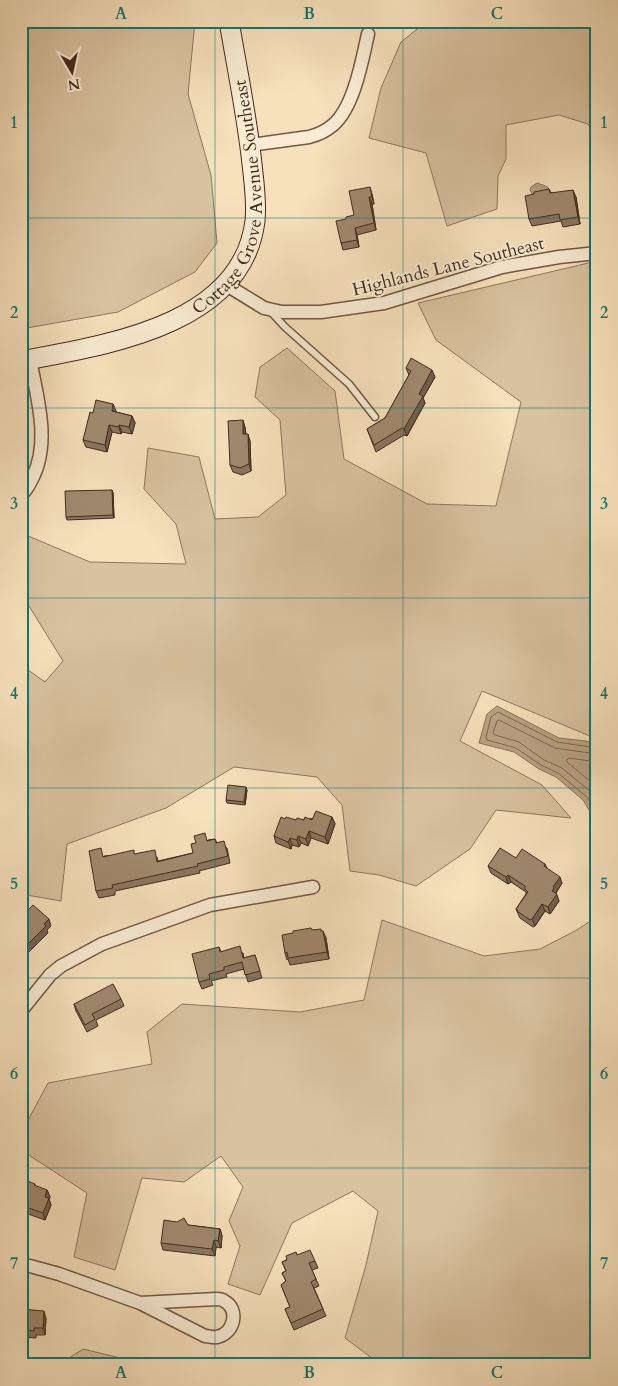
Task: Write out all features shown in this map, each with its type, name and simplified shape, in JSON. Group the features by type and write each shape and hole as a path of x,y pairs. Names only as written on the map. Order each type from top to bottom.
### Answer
{"main road":[{"name":"Cottage Grove Avenue Southeast","path":"25,360 129,338 158,328 187,314 203,303 235,273 244,258 252,235 255,193 250,145 229,21"}],"street":[{"path":"250,145 309,137 317,135 333,125 349,102 361,68 368,34"},
{"name":"Highlands Lane Southeast","path":"225,284 264,308 282,312 320,312 384,303 502,267 559,257 597,253"},
{"path":"21,495 25,492 35,472 41,450 42,429 25,360"},
{"path":"21,1011 50,975 61,966 102,944 210,906 313,886"},
{"path":"21,1264 59,1274 140,1303 206,1336 215,1338 223,1335 233,1323 234,1315 231,1308 225,1301 216,1298 140,1303"}],"lane":[{"path":"268,308 285,328 349,384 375,417"}],"shaded area":[{"path":"21,21 195,21 188,94 211,175 217,243 195,272 118,312 21,329"},
{"path":"427,21 597,21 597,137 588,124 559,115 506,125 506,159 498,176 497,209 447,226 426,153 369,138 381,88 401,42"},
{"path":"597,261 597,739 482,691 460,741 542,785 571,818 496,810 470,849 416,886 379,875 350,871 342,805 317,777 234,767 166,808 67,844 61,901 21,894 21,665 45,682 63,661 21,593 21,533 90,562 186,564 176,524 144,489 148,448 199,457 215,519 258,517 286,495 280,420 255,397 260,367 287,348 335,391 344,459 427,504 496,506 521,402 436,340 418,303"},
{"path":"597,917 597,1365 381,1365 345,1338 366,1265 378,1211 353,1191 292,1223 260,1295 228,1284 240,1246 229,1221 243,1187 221,1156 184,1182 142,1178 115,1270 74,1257 87,1193 21,1150 21,1133 48,1083 152,1064 147,1032 182,1004 300,1012 364,1000 382,920 484,956 540,949"},
{"path":"83,1349 141,1363 140,1365 58,1365"}],"water":[{"path":"537,183 547,187 550,192 533,195 530,190 531,187"},
{"path":"497,706 559,738 597,744 597,823 583,800 556,777 539,769 514,752 479,743 487,714"}],"building":[{"path":"370,187 372,197 369,197 374,223 355,228 357,240 341,243 336,221 354,215 349,191"},
{"path":"549,189 550,193 573,190 578,217 560,220 559,214 529,219 525,196"},
{"path":"411,358 432,370 419,394 423,396 404,429 402,428 374,445 367,429 385,418 411,371 406,368"},
{"path":"96,400 113,404 112,411 132,416 129,427 109,425 105,445 83,440 90,412 93,413"},
{"path":"243,420 243,434 248,434 249,464 240,468 230,465 228,421"},
{"path":"112,490 113,515 66,517 65,491"},
{"path":"228,785 246,787 244,802 226,800"},
{"path":"316,811 332,817 325,837 309,831 306,839 298,836 297,840 290,838 288,842 274,836 281,817 304,820 305,817 312,820"},
{"path":"205,833 207,841 215,839 216,843 224,841 228,856 197,864 198,866 112,885 113,888 96,891 89,851 101,848 103,857 134,850 134,854 155,850 157,862 193,853 191,844 196,843 194,836"},
{"path":"500,848 516,858 522,849 545,864 544,866 560,877 552,891 557,894 548,907 542,904 530,920 516,909 528,892 525,886 508,875 506,877 488,866"},
{"path":"23,903 29,909 33,905 49,919 44,924 46,926 27,945 25,943 21,947 21,905"},
{"path":"311,928 312,930 321,929 323,931 327,952 288,958 287,952 285,953 282,935"},
{"path":"240,946 243,958 255,955 260,971 245,975 242,962 224,967 224,970 209,974 210,979 199,982 192,954 219,947 220,952"},
{"path":"113,984 121,999 92,1014 95,1019 85,1025 74,1004"},
{"path":"25,1180 47,1190 45,1197 49,1198 43,1213 26,1207 24,1210 21,1209 21,1187"},
{"path":"184,1218 188,1225 220,1229 218,1241 214,1240 212,1249 161,1243 164,1220 177,1222"},
{"path":"310,1250 315,1261 309,1263 316,1279 311,1282 323,1309 291,1323 285,1309 290,1307 281,1285 286,1281 282,1273 286,1271 282,1262 287,1260 286,1256 296,1252 297,1255"},
{"path":"21,1309 44,1311 43,1328 34,1328 34,1331 21,1330"},
{"path":"157,1360 166,1365 155,1365"},
{"path":"168,1360 178,1365 166,1365"}]}
